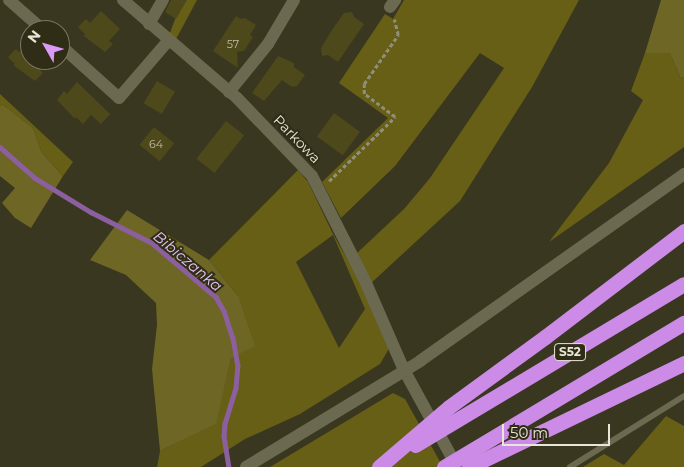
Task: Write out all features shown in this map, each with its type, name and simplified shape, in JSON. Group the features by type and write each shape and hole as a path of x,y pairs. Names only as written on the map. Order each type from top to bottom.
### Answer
{"highway":[{"path":"379,467 449,407 545,337 684,231"},
{"name":"S52","path":"379,467 684,284"},
{"name":"S52","path":"444,467 476,459 684,323"},
{"path":"476,459 684,363"}],"street":[{"path":"9,0 32,20"},
{"name":"Parkowa","path":"123,0 229,92 312,176 366,283 404,370 457,467"},
{"path":"149,24 163,0"},
{"path":"229,92 268,44 294,0"},
{"path":"70,54 119,98 168,41"},
{"path":"246,467 420,361 684,174"}],"lane":[{"path":"570,467 684,396"}],"path":[{"path":"319,191 395,117 364,94 364,84 398,35 392,3"}],"shaded area":[{"path":"182,0 197,0 175,41 170,33"},
{"path":"404,0 579,0 532,87 460,201 369,285 356,254 404,209 430,178 504,68 480,53 395,166 341,218 322,182 388,118 339,83 385,14 393,19"},
{"path":"661,0 684,0 684,77 681,79 670,53 645,53"},
{"path":"645,53 670,53 681,79 684,77 684,147 549,242 609,163 643,100 631,91"},
{"path":"0,94 73,162 63,176 42,153 33,128 2,104 0,106"},
{"path":"2,104 33,128 42,153 63,176 31,228 15,218 2,203 15,188 0,176 0,106"},
{"path":"298,170 308,182 333,234 370,299 390,347 380,364 300,414 245,439 201,467 157,467 160,451 215,424 231,358 238,296 209,260","holes":["333,235 365,309 339,348 296,262"]},
{"path":"127,210 209,260 238,296 255,346 231,358 216,424 160,451 152,369 157,325 156,303 126,275 90,260"},
{"path":"393,393 405,399 443,467 270,467"},
{"path":"666,416 684,426 684,467 583,467 604,454 624,465"}],"building":[{"path":"171,0 187,0 176,19 165,12"},
{"path":"101,11 120,29 109,41 113,44 105,52 84,36 85,34 78,27 86,19 90,23"},
{"path":"352,12 354,17 364,24 338,62 328,55 322,56 321,48 332,30 344,13"},
{"path":"236,16 241,19 245,18 256,25 250,35 253,37 244,51 237,52 238,68 213,51"},
{"path":"16,49 20,51 20,70 40,70 43,73 35,81 13,65 15,64 8,57"},
{"path":"278,56 294,63 294,67 305,75 297,86 292,87 282,80 264,101 252,93"},
{"path":"157,81 175,92 162,114 144,103"},
{"path":"77,82 110,114 101,124 91,115 83,124 76,117 75,119 57,100 64,91 67,94"},
{"path":"334,113 360,132 343,155 317,136"},
{"path":"226,121 244,135 215,173 196,159"},
{"path":"154,127 174,143 160,161 140,145"}],"waterway":[{"name":"Bibiczanka","path":"0,147 35,178 91,212 152,243 216,297 224,311 233,338 238,365 236,388 225,423 224,436 229,467"}]}
